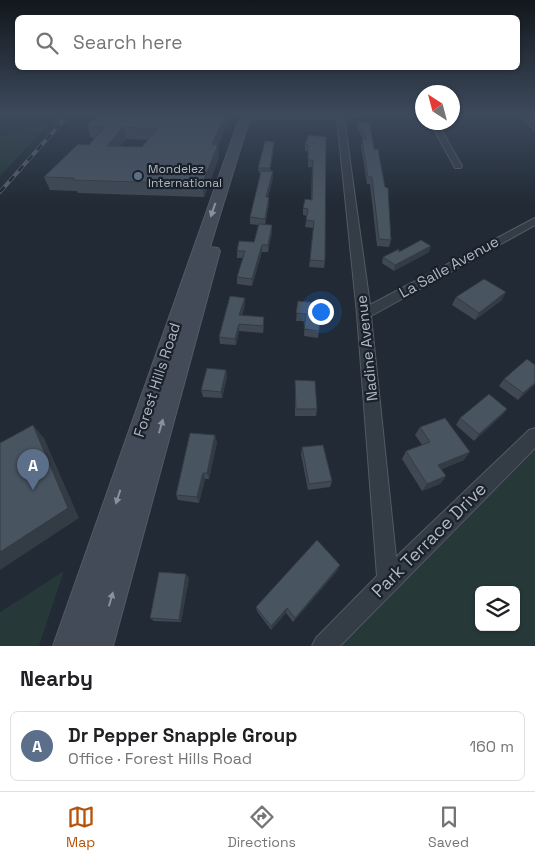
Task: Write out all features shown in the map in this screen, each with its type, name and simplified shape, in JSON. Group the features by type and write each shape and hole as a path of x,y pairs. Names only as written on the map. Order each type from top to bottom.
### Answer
{"street":[{"name":"Forest Hills Road","path":"97,646 142,458 240,144"},
{"name":"Nadine Avenue","path":"343,144 364,314 388,580"},
{"path":"446,144 458,166"},
{"name":"La Salle Avenue","path":"364,314 535,221"},
{"name":"Park Terrace Drive","path":"324,646 388,580 535,436"},
{"name":"Forest Hills Road","path":"69,646 142,458"}],"shaded area":[{"path":"0,144 30,144 0,176"},
{"path":"535,441 535,646 336,646"},
{"path":"64,571 39,646 0,646 0,612"}],"building":[{"path":"78,144 109,144 107,146 142,147 144,144 218,145 202,184 73,180 74,178 44,177"},
{"path":"264,144 274,144 270,168 258,168"},
{"path":"305,144 326,144 325,261 310,260 314,221 306,220 308,209 303,208 305,199 312,200 313,160 308,160 308,145"},
{"path":"363,144 373,144 374,149 378,149 385,187 388,188 391,240 379,239 372,177 368,177"},
{"path":"261,171 273,171 266,197 269,197 265,219 250,217"},
{"path":"259,224 272,225 268,245 262,245 252,279 237,277 245,251 237,251 239,241 254,242"},
{"path":"421,240 431,246 395,265 383,257 399,249 399,252"},
{"path":"484,279 506,292 479,313 456,297"},
{"path":"230,296 245,298 239,315 264,317 263,326 239,324 235,339 219,337"},
{"path":"298,301 321,303 319,331 304,329 306,314 296,313"},
{"path":"527,359 535,365 535,383 523,393 504,379"},
{"path":"207,368 226,370 221,392 201,390"},
{"path":"295,380 315,381 317,409 296,409"},
{"path":"489,394 507,409 479,434 460,418"},
{"path":"445,418 470,452 438,465 446,476 427,484 406,451 430,442 420,427"},
{"path":"33,425 68,508 0,552 0,443"},
{"path":"190,433 215,435 207,473 203,473 197,497 176,495"},
{"path":"323,445 332,481 309,484 302,447"},
{"path":"317,540 340,565 295,618 287,608 271,626 256,607"},
{"path":"159,572 186,574 179,620 150,618"}],"railway":[{"path":"0,192 42,144"}],"place":[{"name":"Mondelez International","path":"138,176"},
{"name":"Dr Pepper Snapple Group","path":"33,490"}]}
